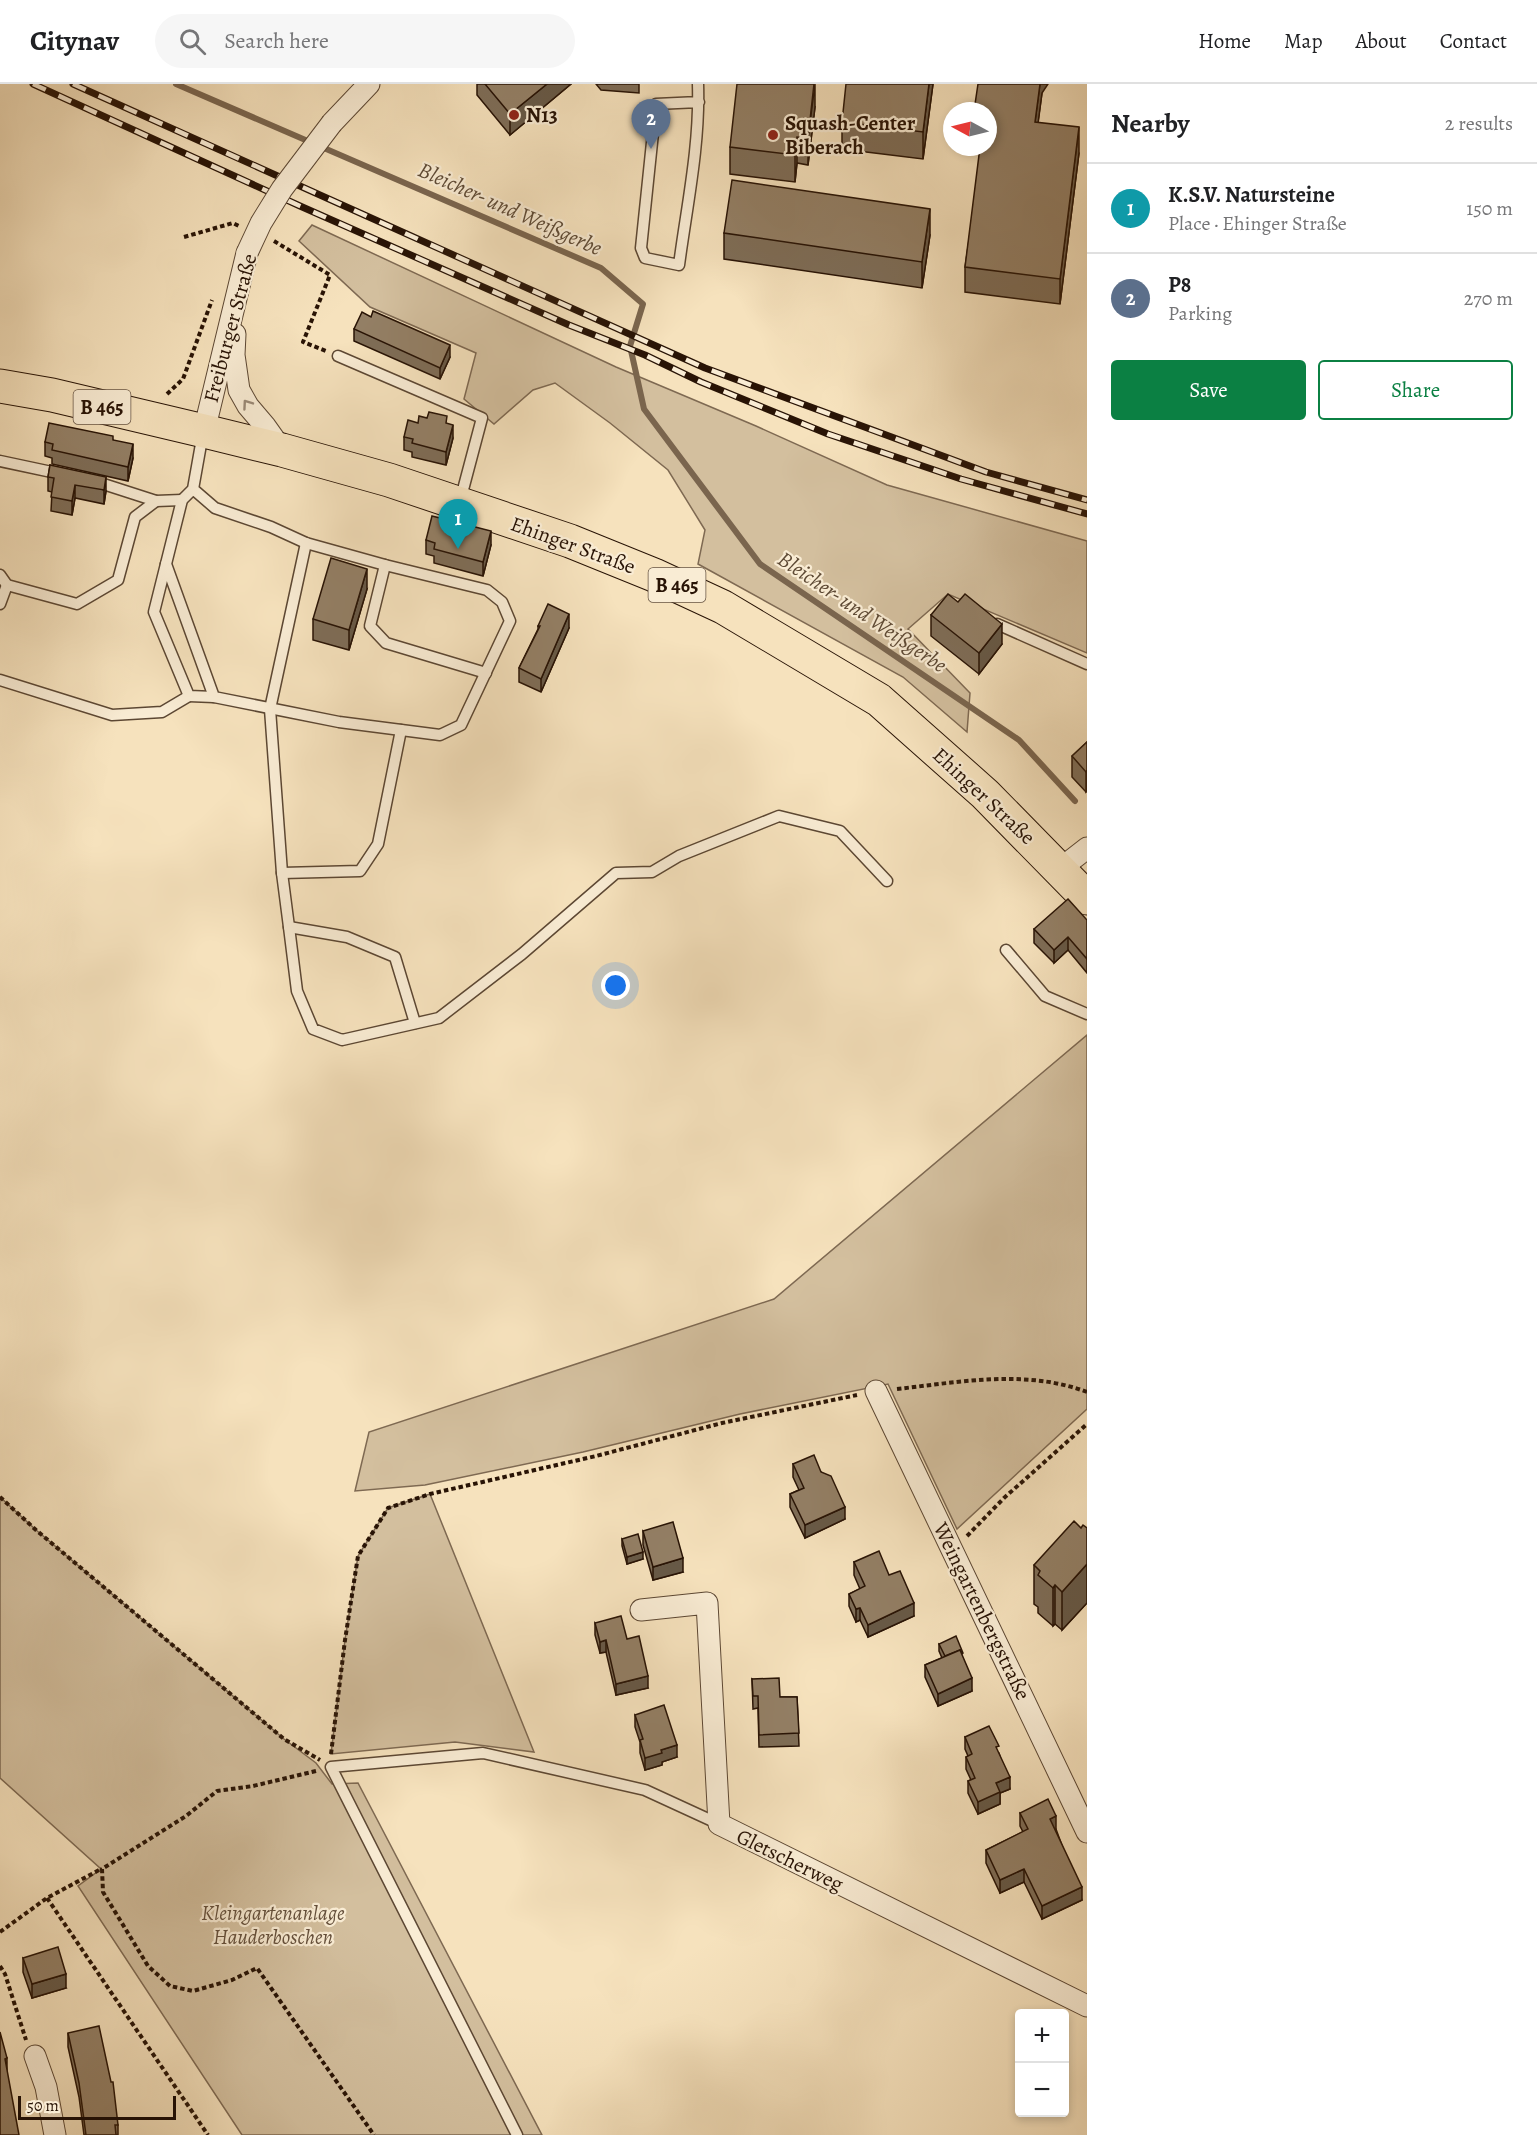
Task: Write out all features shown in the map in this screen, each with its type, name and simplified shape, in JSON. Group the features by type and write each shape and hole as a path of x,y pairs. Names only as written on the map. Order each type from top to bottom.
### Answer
{"main road":[{"name":"Ehinger Straße","path":"0,386 52,395 204,431 389,480 570,541 654,574 723,607 879,700 985,794 1087,898"}],"street":[{"name":"Freiburger Straße","path":"204,431 247,253 261,223 282,189 332,123 369,84"},
{"path":"236,296 234,355 238,390 282,450"},
{"path":"1060,869 1087,848"},
{"name":"Weingartenbergstraße","path":"876,1391 1087,1832"},
{"name":"Gletscherweg","path":"641,1610 707,1603 719,1824 1087,2006"},
{"path":"35,2056 46,2087 55,2135"}],"lane":[{"path":"698,84 699,102 694,173 679,265 645,258 641,248 656,104 699,102"},
{"path":"338,356 482,418 459,504"},
{"path":"189,696 154,612 171,535 182,500 193,489 204,431"},
{"path":"0,461 106,483 156,501 182,500"},
{"path":"0,680 112,715 162,712 189,696 214,697 339,722 440,735 461,725 510,621 502,602 487,590 306,543 271,527 215,508 193,489"},
{"path":"0,575 8,585 76,604 118,580 135,517 156,501"},
{"path":"306,543 270,709 282,873 297,991 313,1029 342,1040 439,1018 522,954 616,873 652,872 679,856 779,816 840,831 886,881"},
{"path":"166,564 214,697"},
{"path":"386,565 370,626 386,643 486,674"},
{"path":"0,604 8,585"},
{"path":"997,624 1087,664"},
{"path":"282,873 360,871 378,844 401,730"},
{"path":"289,927 347,937 395,957 415,1023"},
{"path":"1006,950 1045,996 1087,1014"},
{"path":"517,2135 332,1767 483,1753 645,1790 719,1824"}],"path":[{"path":"184,237 233,223 243,227"},
{"path":"270,239 330,275 303,342 338,356"},
{"path":"162,399 183,379 214,295"},
{"path":"332,1767 331,1754 343,1651 358,1556 388,1508 430,1494 596,1456 722,1423 876,1391 1007,1377 1074,1387 1087,1392"},
{"path":"952,1550 1005,1498 1087,1424"},
{"path":"0,1497 284,1739 332,1767"},
{"path":"0,1932 47,1898 102,1869 186,1816 217,1791 253,1786 332,1767"},
{"path":"102,1869 103,1892 148,1966 170,1986 193,1991 232,1980 257,1968 374,2135"},
{"path":"47,1898 208,2135"},
{"path":"0,1966 5,1974 27,2042 35,2056"}],"green space":[{"path":"312,225 616,367 887,485 1087,541 1087,653 948,594 908,629 970,693 967,732 903,677 698,564 705,530 668,470 610,423 555,383 533,390 494,424 464,399 476,353 370,307 299,241"},
{"path":"1087,1035 1087,1409 957,1529 888,1384 740,1414 583,1452 425,1485 355,1491 369,1432 774,1299"},
{"path":"430,1494 534,1752 455,1742 331,1754 358,1556 388,1508"},
{"name":"Kleingartenanlage Hauderboschen","path":"0,1497 284,1739 316,1763 332,1784 358,1783 542,2135 242,2135 78,1886 101,1869 0,1778"}],"building":[{"path":"485,84 547,84 510,114"},
{"name":"Squash-Center Biberach","path":"737,84 814,84 808,138 797,137 795,155 730,147"},
{"path":"846,84 929,84 923,132 842,122"},
{"path":"978,84 1040,84 1035,122 1079,127 1060,279 965,267 979,156 997,156 997,102 975,102"},
{"path":"732,180 930,209 922,262 724,233"},
{"path":"373,311 450,345 440,368 354,329 362,312 371,317"},
{"path":"429,412 447,416 446,423 453,425 446,452 412,443 413,439 404,437 408,420 418,423 419,416 427,418"},
{"path":"49,423 113,436 113,440 133,444 128,467 52,450 53,444 45,442"},
{"path":"50,465 106,477 104,490 75,485 72,501 51,497 54,478 48,477"},
{"path":"432,516 491,531 483,562 434,549 435,543 426,540"},
{"path":"331,558 367,569 349,630 313,619"},
{"path":"948,594 958,602 965,594 1002,624 979,653 931,615"},
{"path":"548,604 569,614 541,679 519,668"},
{"path":"1087,742 1087,770 1086,772 1072,756"},
{"path":"1068,899 1087,920 1087,959 1068,937 1054,950 1034,929"},
{"path":"814,1455 821,1472 831,1476 845,1507 805,1525 790,1494 804,1488 793,1464"},
{"path":"1074,1521 1081,1528 1083,1525 1087,1528 1087,1564 1062,1592 1055,1585 1053,1588 1038,1575 1040,1571 1034,1565"},
{"path":"673,1522 683,1558 653,1567 643,1531"},
{"path":"638,1534 643,1552 627,1557 622,1539"},
{"path":"879,1551 889,1575 900,1571 914,1603 868,1625 860,1608 856,1609 849,1594 865,1586 854,1562"},
{"path":"621,1616 627,1639 639,1636 648,1676 616,1684 606,1640 600,1642 595,1623"},
{"path":"956,1636 963,1653 960,1650 945,1656 939,1644"},
{"path":"960,1650 972,1678 938,1694 925,1665"},
{"path":"779,1678 780,1697 797,1697 799,1733 759,1735 758,1696 753,1696 752,1679"},
{"path":"664,1705 677,1745 645,1758 640,1740 643,1739 635,1715"},
{"path":"989,1726 1010,1777 996,1783 1000,1792 978,1802 968,1781 975,1778 966,1757 972,1754 965,1737"},
{"path":"1048,1799 1056,1816 1050,1819 1082,1887 1042,1906 1024,1869 1000,1880 986,1850 1028,1829 1020,1813"},
{"path":"58,1947 66,1974 32,1984 23,1958"},
{"path":"99,2026 111,2082 113,2082 118,2125 115,2125 116,2135 86,2135 79,2083 68,2033"},
{"path":"0,2032 7,2058 5,2059 19,2135 0,2135"}],"waterway":[{"name":"Bleicher- und Weißgerbe","path":"176,84 601,268 643,304 630,346 644,409 760,564 1019,740 1075,801"}],"railway":[{"path":"33,84 569,325 645,355 701,382 828,434 961,479 1087,514"},
{"path":"73,84 705,368 986,472 1087,500"}],"place":[{"name":"N13","path":"514,115"},
{"name":"Squash-Center Biberach","path":"773,135"},
{"name":"P8","path":"651,149"},
{"name":"K.S.V. Natursteine","path":"458,549"}]}
